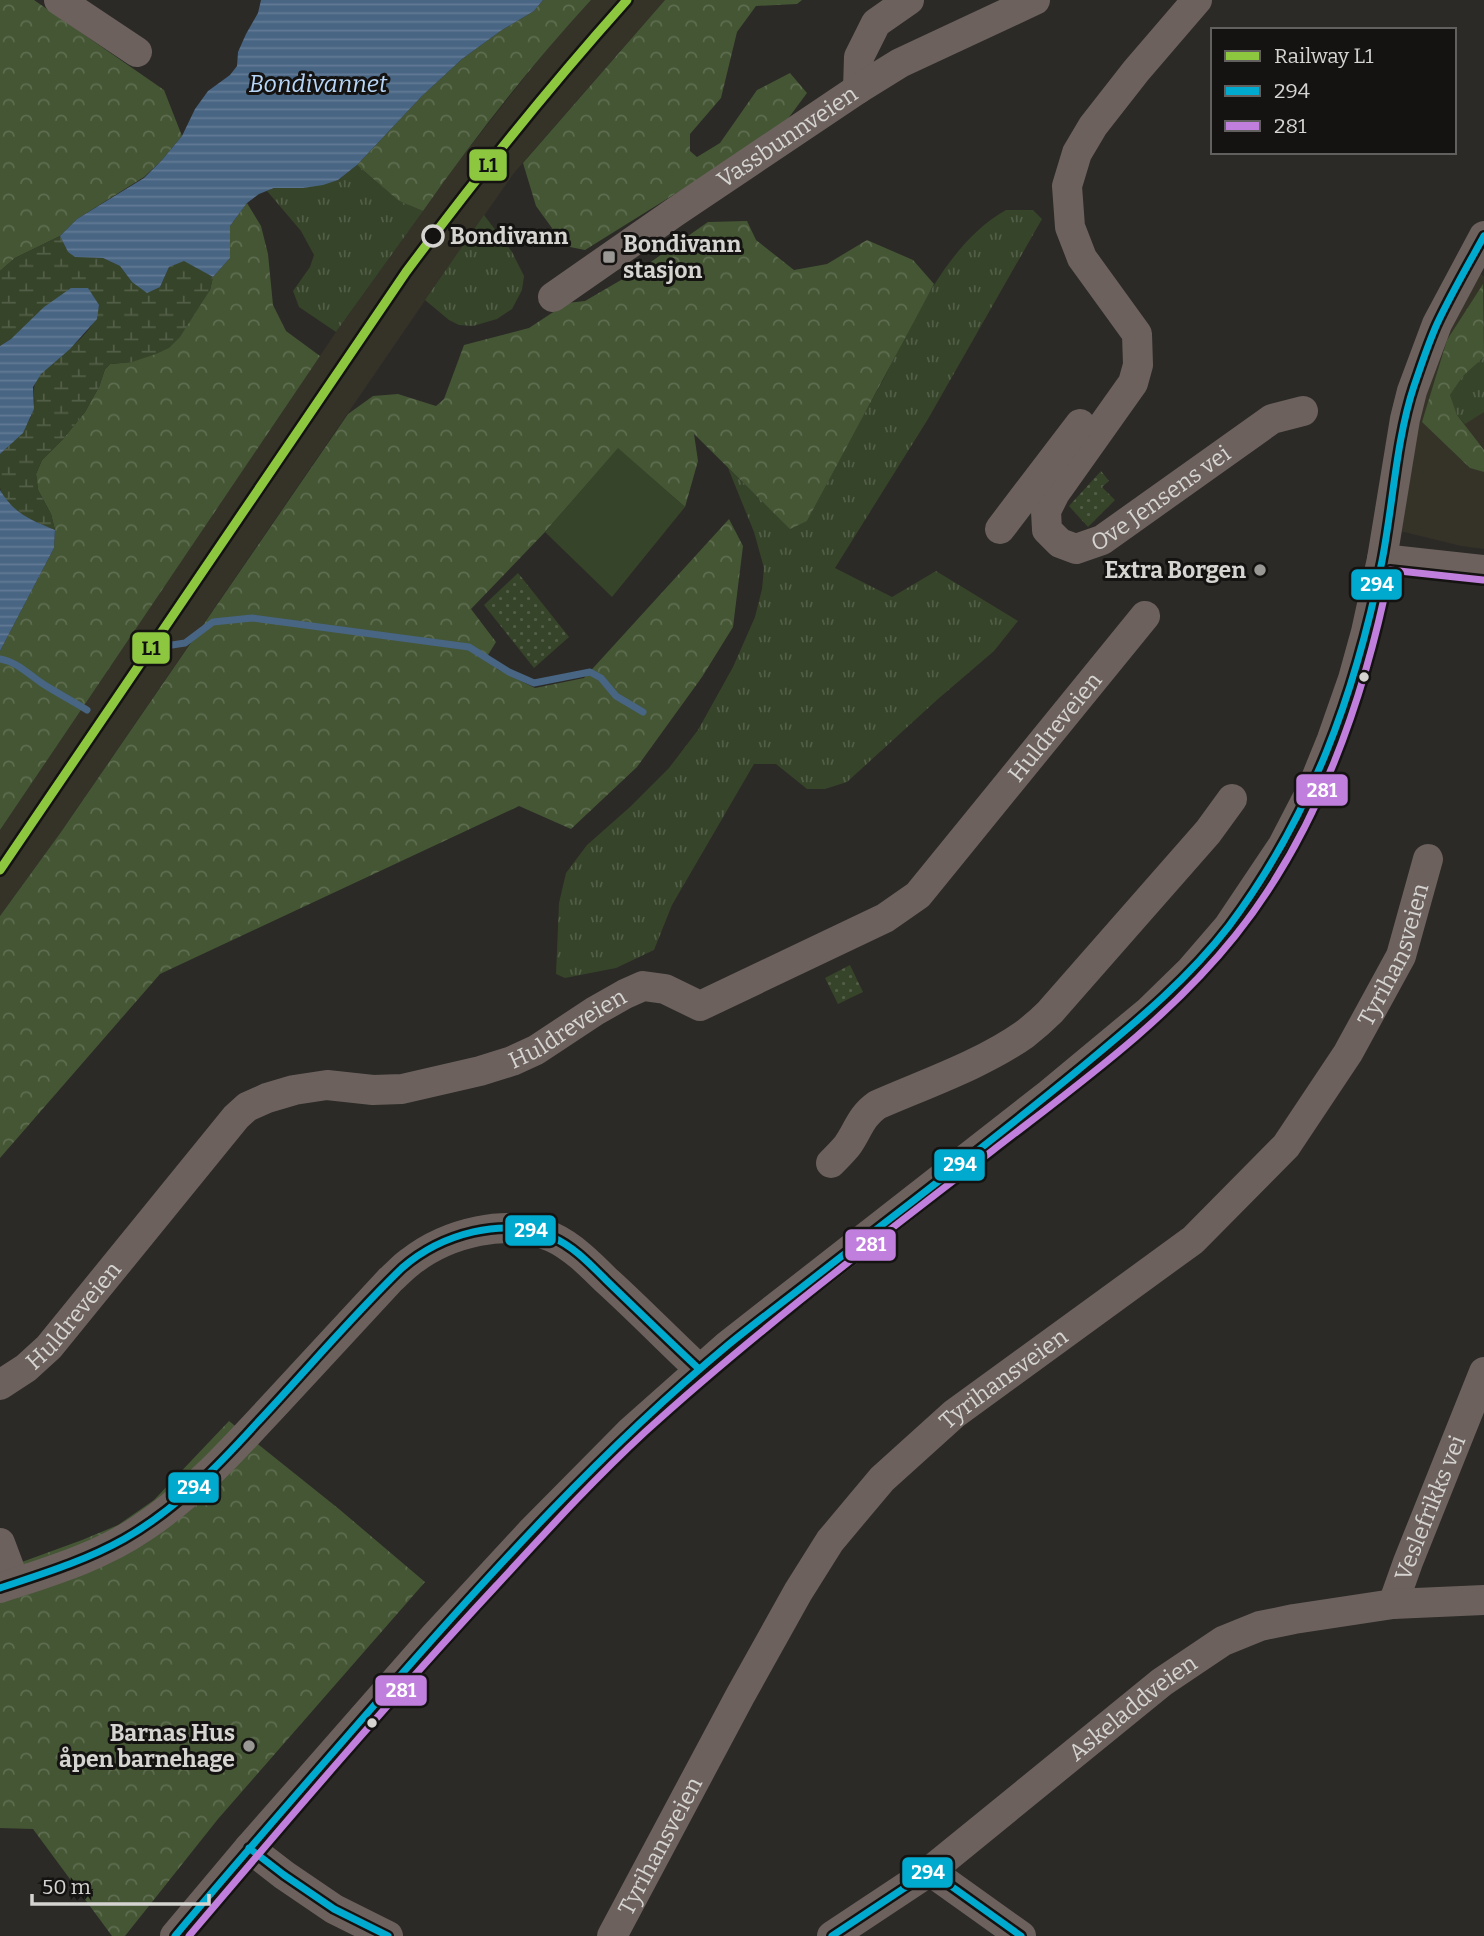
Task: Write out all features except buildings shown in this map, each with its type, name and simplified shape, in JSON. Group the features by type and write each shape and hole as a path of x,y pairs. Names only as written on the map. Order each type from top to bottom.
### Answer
{"street":[{"path":"59,0 137,52"},
{"path":"858,89 859,57 876,23 909,0"},
{"name":"Vassbunnveien","path":"553,297 858,89 900,64 1035,0"},
{"name":"Ove Jensens vei","path":"1197,0 1093,126 1077,153 1067,186 1070,227 1082,258 1137,334 1138,365 1133,383 1055,493 1046,511 1047,530 1060,544 1076,549 1102,540 1272,419 1303,411"},
{"path":"175,1936 426,1646 533,1530 630,1432 699,1369 1049,1094 1149,1011 1190,971 1228,927 1283,845 1311,791 1332,739 1366,632 1412,391 1437,324 1484,236"},
{"path":"1000,529 1085,418 1120,403"},
{"path":"1382,559 1484,570"},
{"name":"Huldreveien","path":"0,1385 26,1368 49,1347 236,1116 247,1107 267,1098 305,1088 327,1085 373,1090 402,1089 480,1072 536,1050 595,1011 643,986 665,989 700,1006 884,918 918,895 1145,616"},
{"path":"831,1163 848,1145 867,1112 877,1105 983,1058 1026,1033 1050,1013 1208,832 1232,799"},
{"name":"Tyrihansveien","path":"612,1936 746,1684 797,1592 830,1541 882,1479 954,1414 1193,1240 1286,1146 1349,1053 1401,956 1428,859"},
{"path":"0,1543 7,1585 90,1556 142,1529 229,1455 410,1261 458,1236 505,1227 552,1237 586,1260 699,1369"},
{"path":"65,1327 102,1318"},
{"name":"Veslefrikks vei","path":"1393,1604 1484,1372"},
{"name":"Askeladdveien","path":"832,1936 930,1871 1163,1682 1223,1641 1259,1626 1393,1604 1484,1600"},
{"path":"249,1848 334,1909 388,1936"},
{"path":"930,1871 1021,1936"}],"shaded area":[{"path":"591,0 665,0 514,173 61,832 0,916 0,830 336,332 460,159 551,44"},
{"path":"1479,273 1484,276 1484,549 1400,531 1418,419 1449,327"}],"green space":[{"path":"0,0 34,0 164,90 182,136 144,177 77,219 60,236 15,258 0,271"},
{"path":"543,0 591,0 504,102 423,211 399,201 357,165 422,96 462,59 534,11"},
{"path":"665,0 802,0 797,4 756,6 737,32 721,98 690,134 690,151 697,157 720,143 757,90 790,73 807,93 787,120 715,169 585,250 565,246 536,206 523,163"},
{"path":"357,165 399,201 423,211 336,332 299,307 293,291 310,267 314,255 301,231 267,191 274,188 303,188 338,180"},
{"path":"247,203 261,226 268,254 273,305 286,331 320,356 0,830 0,651 54,548 55,530 51,514 38,490 36,474 42,460 85,412 99,387 105,369 110,364 132,362 210,290 213,277 230,258 230,226"},
{"path":"1006,210 1033,210 1042,219 928,419 835,568 892,597 936,571 1018,621 994,651 847,782 825,789 807,789 776,764 754,764 672,905 654,950 616,968 565,978 556,974 559,903 566,873 587,845 669,768 698,730 733,667 755,617 764,568 754,532 728,468 790,528 807,521 934,286 966,243"},
{"path":"484,215 512,252 524,276 522,290 512,309 497,319 473,326 459,325 425,300"},
{"path":"747,221 756,240 794,270 827,264 867,240 913,260 934,284 807,521 790,529 694,434 698,461 685,507 618,449 545,532 471,609 496,642 488,655 497,669 535,688 584,678 729,519 743,546 733,627 702,677 637,767 571,829 519,806 160,974 0,1158 0,916 61,832 348,414 373,396 398,394 436,406 444,399 464,345 529,328 567,303 585,301 645,266 708,222"},
{"path":"60,236 68,252 75,256 103,258 120,266 132,282 160,287 169,267 184,260 213,277 210,290 180,337 169,348 156,354 132,362 110,364 105,369 99,387 85,412 42,460 36,474 38,490 51,514 55,530 39,524 7,502 0,487 0,454 20,435 27,424 34,406 35,385 40,375 84,336 96,317 99,305 11,339 0,346 0,271 15,258"},
{"path":"1483,284 1484,357 1463,376 1450,395 1457,415 1484,450 1484,472 1470,468 1422,422 1447,340"},
{"path":"1484,357 1484,412 1465,424 1457,415 1450,395 1463,376"},
{"path":"618,448 685,507 612,597 545,532"},
{"path":"1101,471 1109,481 1102,487 1115,500 1088,527 1069,506"},
{"path":"518,573 569,637 534,668 484,605"},
{"path":"850,965 863,992 838,1004 825,978"},
{"path":"229,1421 425,1582 218,1819 125,1936 112,1936 33,1829 0,1828 0,1570 118,1525 154,1500"}],"water":[{"name":"Bondivannet","path":"261,0 543,0 534,11 462,59 422,96 357,165 338,180 303,188 274,188 247,203 230,226 230,258 213,277 184,261 169,267 160,287 147,293 132,282 120,266 103,258 75,257 68,252 60,236 77,219 144,178 182,136 195,109 208,91 230,75 237,66 238,52 258,13"},
{"path":"71,288 88,288 99,305 97,319 70,349 41,374 33,387 34,409 23,433 0,454 0,346 44,307"},
{"path":"0,490 17,511 55,530 54,548 0,651"}],"waterway":[{"path":"172,645 185,643 213,622 252,618 469,647 509,672 534,683 590,672 601,678 616,696 643,712"},
{"path":"0,659 19,667 87,710"}],"rail line":[{"name":"L1","path":"0,870 406,272 514,133 627,0"}],"transit line":[{"name":"294","path":"175,1936 466,1602 550,1512 637,1426 739,1336 1012,1124 1117,1037 1176,985 1229,926 1284,841 1326,752 1343,706 1371,611 1386,540 1399,450 1414,386 1437,324 1484,236"},
{"name":"281","path":"189,1936 417,1672 550,1527 625,1451 772,1323 1120,1051 1209,967 1265,895 1314,808 1352,715 1367,667 1390,570 1483,580"},
{"name":"294","path":"0,1588 94,1554 124,1539 161,1515 226,1456 402,1268 435,1246 473,1232 513,1228 533,1231 560,1241 574,1250 699,1369"},
{"name":"294","path":"249,1848 334,1909 388,1936"},
{"name":"294","path":"832,1936 930,1871 1021,1936"}],"place":[{"name":"Bondivann","path":"433,236"},
{"name":"Bondivann stasjon","path":"609,257"},
{"name":"Extra Borgen","path":"1260,570"},
{"name":"Barnas Hus åpen barnehage","path":"249,1746"}]}
